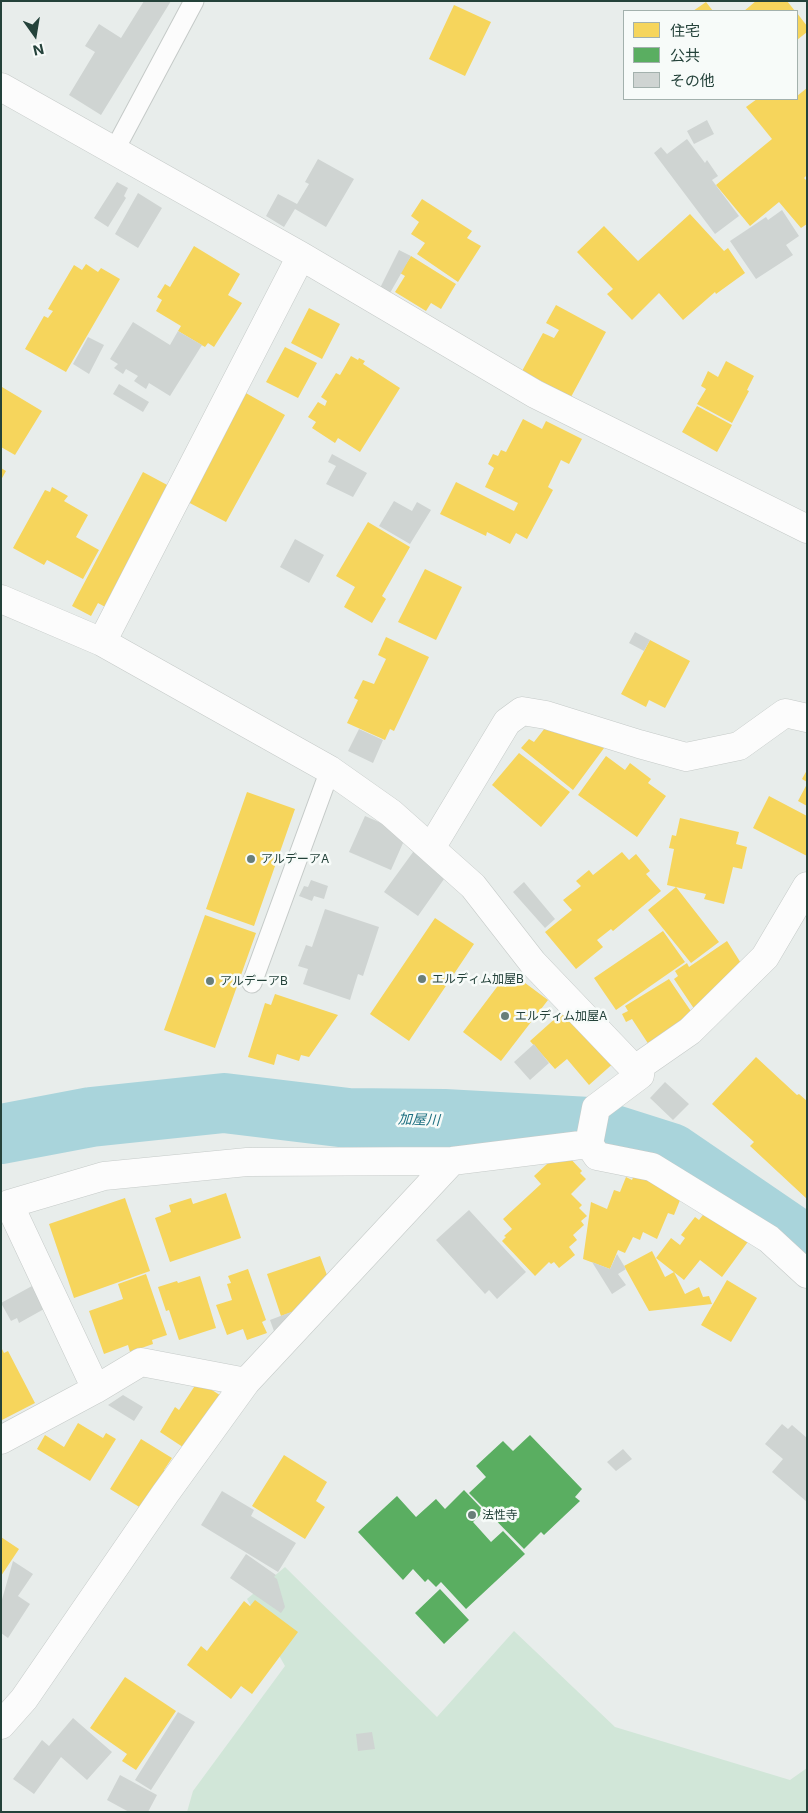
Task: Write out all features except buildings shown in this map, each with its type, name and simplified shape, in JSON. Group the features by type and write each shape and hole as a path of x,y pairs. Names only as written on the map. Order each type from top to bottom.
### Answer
{"street":[{"path":"1,87 301,256 535,394 807,529"},
{"path":"102,642 301,256"},
{"path":"1,599 102,642 330,770 391,813 473,886 533,963 640,1075"},
{"path":"431,848 507,722 522,711 546,715 686,757 739,746 785,713 807,718"},
{"path":"807,886 765,957 690,1031 641,1065 640,1075 596,1108 589,1144 597,1156 652,1167 769,1239 807,1274"},
{"path":"96,1389 5,1206 104,1176 237,1163 452,1161 589,1144"},
{"path":"1,1725 24,1698 165,1494 246,1382 452,1161"},
{"path":"1,1440 96,1389 141,1362 246,1382"}],"lane":[{"path":"114,151 194,1"},
{"path":"252,983 330,770"}],"green space":[{"path":"285,1567 437,1717 514,1631 615,1727 790,1780 807,1768 807,1812 187,1812 193,1791 285,1666 247,1599"}],"waterway":[{"name":"加屋川","path":"1,1134 91,1117 224,1103 348,1118 444,1119 589,1127 671,1153 807,1246"}],"place":[{"name":"アルデーアA","path":"251,859"},
{"name":"エルディム加屋B","path":"422,979"},
{"name":"アルデーアB","path":"210,981"},
{"name":"エルディム加屋A","path":"505,1016"},
{"name":"法性寺","path":"472,1515"}]}
